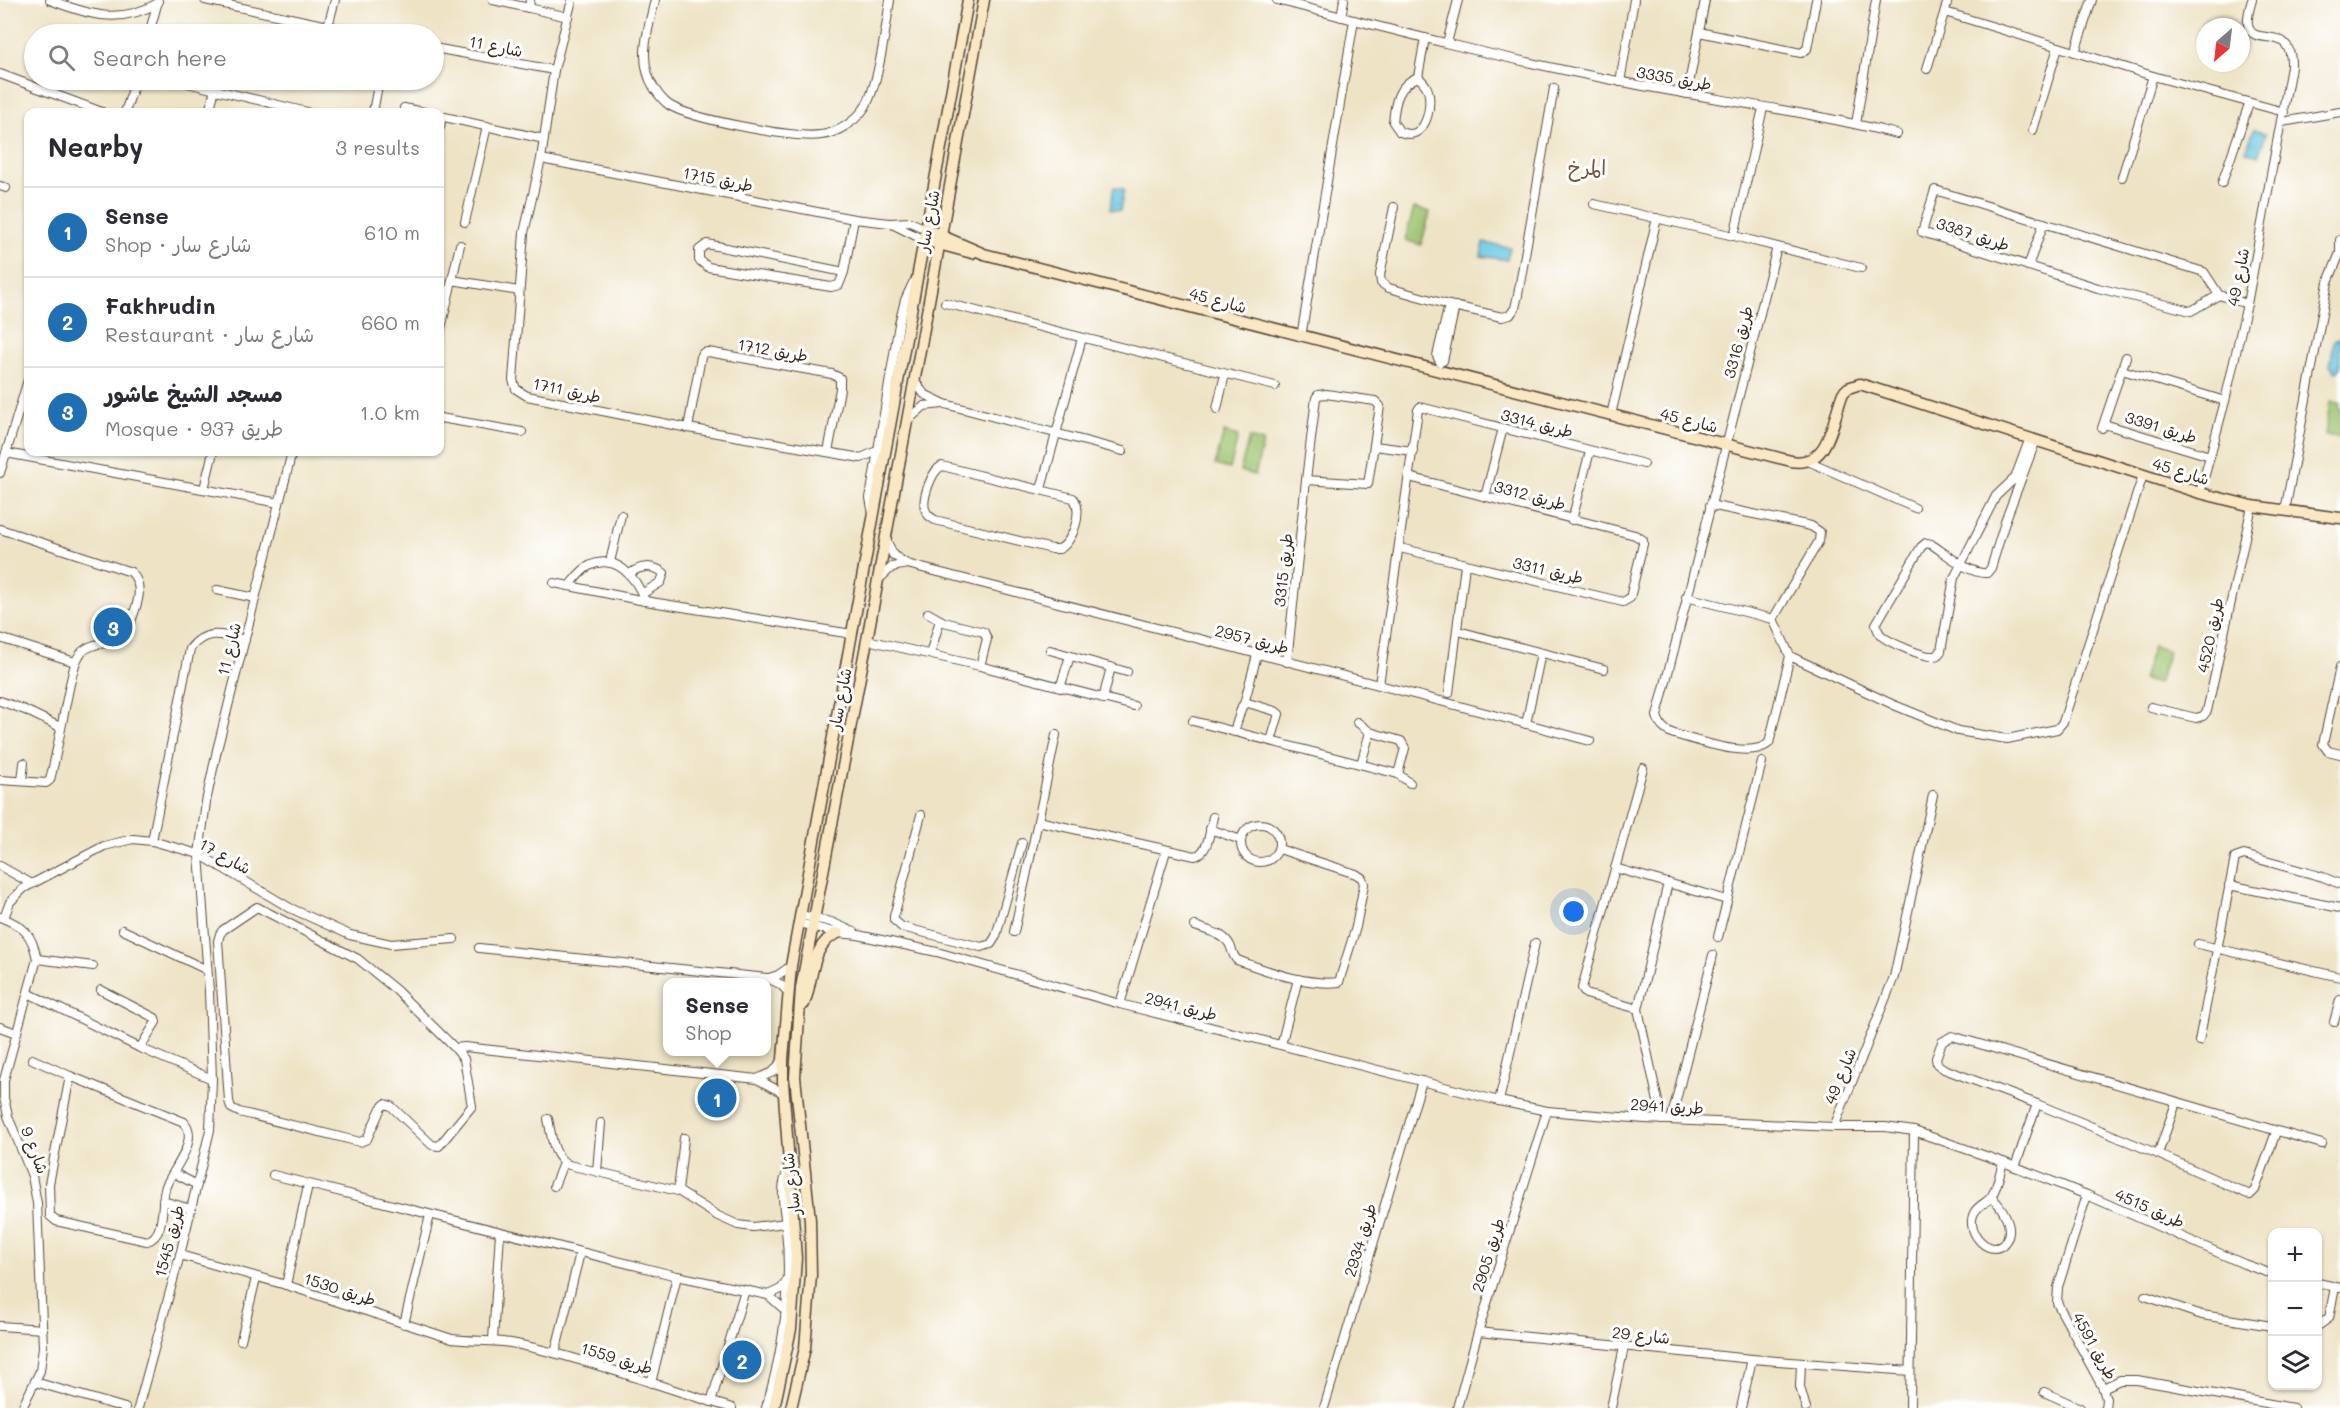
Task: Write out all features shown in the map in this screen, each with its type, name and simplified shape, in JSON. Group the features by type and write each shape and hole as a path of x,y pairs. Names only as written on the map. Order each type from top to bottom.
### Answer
{"street":[{"path":"204,0 318,24"},
{"path":"329,24 335,0"},
{"path":"493,0 529,4 568,18"},
{"name":"طريق 1711","path":"572,0 554,70 541,159 524,233 513,380 516,389 521,393 688,428 861,458"},
{"path":"655,0 644,58 647,76 654,89 669,105 692,115 722,122 814,136 842,128 857,117 867,104 873,88 890,0"},
{"name":"شارع سار","path":"774,1408 791,1329 795,1283 795,1238 783,1092 783,1059 791,966 968,0"},
{"name":"شارع سار","path":"794,1406 805,1348 811,1275 810,1220 796,1100 801,988 984,0"},
{"name":"طريق 3335","path":"1277,0 1425,38 1620,82 1856,124 1897,134"},
{"path":"1341,17 1344,0"},
{"path":"1447,43 1458,0"},
{"path":"1620,82 1634,0"},
{"path":"1687,94 1705,0"},
{"path":"1699,32 1804,52 1807,49 1816,0"},
{"path":"1856,124 1876,0"},
{"path":"1927,69 1948,0"},
{"path":"2074,52 2092,0"},
{"name":"شارع 49","path":"2200,493 2225,401 2247,304 2291,67 2291,51 2286,42 2278,38 2258,37 2251,32 2248,24 2252,0"},
{"path":"54,1 104,17 133,15 158,1"},
{"path":"152,24 158,1"},
{"path":"1945,12 2153,76 2284,112"},
{"path":"1301,337 1354,20"},
{"path":"1418,77 1425,38"},
{"path":"2033,129 2058,47"},
{"name":"شارع 11","path":"444,50 554,70"},
{"path":"0,74 24,83"},
{"path":"2122,177 2153,76"},
{"path":"1418,77 1427,85 1429,94 1424,124 1418,132 1410,134 1400,132 1393,122 1400,91 1403,84 1418,77"},
{"path":"1394,207 1380,275 1381,284 1452,306 1502,317 1510,315 1515,308 1554,88"},
{"path":"43,90 91,108"},
{"path":"126,108 133,90"},
{"path":"210,108 215,90"},
{"path":"219,90 282,108"},
{"path":"375,108 377,90"},
{"path":"2222,183 2249,104"},
{"path":"1734,236 1763,108"},
{"path":"2282,122 2340,112"},
{"path":"444,117 544,139"},
{"path":"465,222 487,126"},
{"name":"طريق 1715","path":"541,159 854,219 890,223 910,222 925,234"},
{"name":"طريق 3387","path":"1935,190 2044,223 2204,272 2219,295 2191,310 2098,288 1922,232 1935,190"},
{"path":"1594,204 1862,268"},
{"path":"1611,415 1657,218"},
{"path":"844,272 707,244 699,250 699,260 708,267 831,287 839,285 844,272 854,219"},
{"name":"طريق 3387","path":"2028,266 2044,223"},
{"name":"شارع 45","path":"925,234 984,254 1301,337 1439,366 1611,415 1791,461 1808,461 1822,450 1843,393 1848,388 1860,384 2200,493 2252,506 2340,518"},
{"path":"2285,511 2328,282 2340,254 2340,240"},
{"path":"444,315 460,245"},
{"name":"طريق 3316","path":"1777,247 1686,597 1657,716 1660,724 1665,730 1739,750 1763,748 1769,743 1790,656"},
{"path":"873,514 870,498 900,316 918,273"},
{"path":"452,280 519,291"},
{"path":"2219,295 2247,304"},
{"path":"945,303 1275,386"},
{"path":"1439,366 1443,361 1452,306"},
{"path":"1041,489 1082,338"},
{"name":"طريق 1712","path":"688,428 701,357 708,352 832,374 840,378 828,452"},
{"name":"طريق 3391","path":"2126,357 2103,426 2210,456"},
{"path":"2122,370 2225,401"},
{"path":"1217,409 1225,374"},
{"path":"914,378 924,394 945,404 1123,451"},
{"path":"0,473 24,394"},
{"name":"طريق 3315","path":"1287,662 1306,480 1318,395 1326,394 1378,402 1380,406 1370,482 1368,484 1306,480"},
{"path":"907,421 924,406 945,404"},
{"name":"طريق 3314","path":"1413,451 1418,410 1424,407 1644,464"},
{"path":"444,419 522,432"},
{"path":"1485,497 1503,428"},
{"path":"2033,439 1991,568 1987,573 1974,571 1963,564 1931,544 1926,543 1921,547 1876,624 1883,637 1912,650 1933,656 1941,651 1954,578 1963,564 1996,496 2015,478 2033,439"},
{"path":"1374,446 1413,451 1379,685"},
{"path":"874,472 861,458 878,451"},
{"path":"1572,520 1590,451"},
{"path":"6,453 279,503"},
{"path":"204,489 212,456"},
{"name":"شارع 11","path":"199,854 211,776 291,456"},
{"path":"1808,461 1916,508"},
{"path":"942,466 1041,489 1072,498 1078,506 1069,541 1059,549 935,520 926,511 924,504 933,473 942,466"},
{"path":"1773,619 1790,656 1894,705 1958,731 2007,739 2057,729 2063,722 2143,475"},
{"name":"طريق 3312","path":"1409,477 1635,535 1643,540"},
{"path":"1710,504 1811,526 1820,532 1819,541 1773,619"},
{"name":"طريق 4520","path":"2151,707 2196,718 2203,716 2207,711 2252,506"},
{"path":"610,562 621,515"},
{"path":"0,529 131,573 138,579 140,588 126,634 121,639 95,644 87,648 75,662 51,777 46,783 0,780"},
{"path":"885,536 893,555 907,564"},
{"name":"طريق 3311","path":"1400,548 1623,602 1630,598 1643,540"},
{"path":"569,586 588,567 610,562 630,574 644,598"},
{"path":"877,582 892,567 907,564"},
{"name":"طريق 2957","path":"907,564 1590,741"},
{"path":"1449,693 1466,565"},
{"path":"630,574 635,569 645,567 664,573 661,582 644,598"},
{"path":"554,583 852,634"},
{"path":"217,590 255,598"},
{"path":"1686,597 1773,619"},
{"path":"928,613 940,620 986,634 987,639 980,666"},
{"path":"930,654 940,620"},
{"path":"1458,631 1604,669"},
{"path":"152,841 190,649 202,636 210,634 245,640"},
{"path":"0,638 75,662"},
{"path":"867,640 980,666 1134,706"},
{"path":"1050,650 1127,672"},
{"path":"1526,724 1542,653"},
{"path":"1234,732 1257,655"},
{"path":"1060,688 1070,656"},
{"path":"1103,699 1111,667"},
{"path":"2340,667 2323,744 2328,751 2340,754"},
{"path":"0,701 60,727"},
{"path":"1244,704 1248,703 1277,712 1279,716 1271,741"},
{"path":"1193,721 1398,774 1410,783"},
{"path":"1357,722 1370,732 1401,741 1404,744 1406,748 1398,774"},
{"path":"1361,764 1370,732"},
{"path":"1014,932 1056,735"},
{"path":"1718,937 1762,762"},
{"path":"22,781 24,763"},
{"path":"1638,1009 1586,994 1582,988 1643,768"},
{"name":"شارع 49","path":"1914,1131 1885,1127 1834,1127 1894,977 1933,795"},
{"path":"921,815 894,920 902,927 981,947 992,944 1022,843"},
{"path":"1038,821 1195,856 1201,855 1204,850 1213,817"},
{"path":"1260,823 1267,825 1277,834 1279,849 1270,858 1255,861 1243,851 1241,840 1247,828 1260,823"},
{"path":"1210,830 1241,840"},
{"name":"شارع 17","path":"2,917 14,897 32,884 113,842 133,839 152,841 199,854 290,908 350,935 391,944 454,939"},
{"path":"1195,926 1220,935 1229,942 1231,954 1237,960 1298,979 1329,984 1339,982 1356,927 1364,884 1362,878 1279,849"},
{"path":"1120,1004 1166,851"},
{"name":"طريق 1545","path":"138,1408 180,1256 210,1130 213,1079 199,854"},
{"path":"2199,1041 2235,858 2240,854 2323,877 2340,884"},
{"path":"0,866 32,884"},
{"path":"1615,868 1727,900"},
{"path":"1662,1120 1638,1009 1668,883"},
{"path":"2229,885 2340,908"},
{"path":"257,907 263,909 358,959 396,990 455,1048 464,1059 472,1106 440,1146 432,1145 392,1106 385,1104 367,1138 360,1142 239,1112 231,1107 229,1101 220,934 252,909 257,907"},
{"path":"2,917 27,931 34,943 37,959 93,966"},
{"name":"طريق 2941","path":"800,919 840,926 858,935"},
{"name":"طريق 2941","path":"814,922 838,933 938,952 1120,1004 1499,1101 1547,1111 1662,1120 1834,1127"},
{"path":"123,930 207,970"},
{"path":"798,1015 805,1000 819,949 827,939 838,933"},
{"path":"938,952 942,937"},
{"path":"1499,1101 1535,943"},
{"path":"2198,944 2340,977"},
{"path":"478,948 767,978 778,975 791,966"},
{"path":"1671,1120 1713,955"},
{"name":"شارع 9","path":"22,1408 42,1361 44,1329 35,1190 28,1164 8,1116 2,1079 37,959"},
{"path":"1281,1045 1298,979"},
{"path":"771,980 780,984 788,992"},
{"path":"101,990 155,1018 156,1022 140,1048"},
{"path":"27,993 140,1048 213,1079"},
{"path":"2334,1022 2340,1000"},
{"path":"0,1027 16,1032"},
{"path":"2276,1132 2255,1190 2250,1195 2037,1104 1944,1069 1937,1064 1936,1058 1942,1042 1952,1036 2322,1144"},
{"path":"455,1048 465,1047 757,1079 783,1092"},
{"path":"32,1059 184,1122 188,1127 190,1133 180,1163 166,1186 158,1233 152,1240 147,1241 52,1219 49,1184 70,1076"},
{"path":"757,1079 773,1072 783,1059"},
{"name":"طريق 2934","path":"1324,1408 1422,1081"},
{"path":"2158,1154 2176,1103"},
{"path":"2015,1167 2037,1104"},
{"name":"طريق 2905","path":"1457,1408 1478,1332 1547,1111"},
{"path":"548,1119 556,1153 563,1162 678,1191 718,1216 738,1225 753,1227 786,1223"},
{"path":"597,1171 601,1123"},
{"path":"1910,1408 1914,1131"},
{"name":"طريق 4515","path":"1914,1131 2003,1162 2087,1195 2268,1273"},
{"path":"678,1191 684,1138"},
{"path":"554,1186 563,1162"},
{"path":"1991,1197 2005,1213 2008,1225 2008,1237 2004,1244 1997,1248 1987,1246 1972,1231 1974,1213 1991,1197 2003,1162"},
{"path":"766,1408 776,1368 785,1310 787,1281 783,1182 789,1168"},
{"path":"174,1173 197,1185"},
{"path":"273,1175 580,1253 768,1295 785,1310"},
{"path":"286,1285 308,1185"},
{"name":"طريق 4591","path":"2087,1195 2056,1297 2061,1313 2103,1388 2106,1399 2105,1408"},
{"path":"163,1201 191,1209"},
{"path":"404,1324 430,1215"},
{"path":"493,1340 500,1233"},
{"path":"555,1353 580,1253"},
{"name":"طريق 1530","path":"180,1256 286,1285 452,1339 493,1340"},
{"path":"651,1383 677,1276"},
{"path":"241,1340 256,1278"},
{"path":"768,1295 781,1288 787,1281"},
{"path":"2322,1284 2338,1287 2329,1318 2322,1323"},
{"path":"711,1402 745,1290"},
{"path":"2145,1296 2202,1315 2268,1325"},
{"path":"0,1326 44,1329"},
{"name":"شارع 29","path":"1478,1332 1752,1359"},
{"name":"طريق 1559","path":"493,1340 555,1353 732,1408"},
{"path":"1611,1408 1624,1347"},
{"path":"1741,1408 1752,1359 1910,1371"},
{"path":"1801,1363 1800,1388 1806,1408"},
{"path":"2103,1388 2121,1380 2137,1380 2293,1408"},
{"path":"35,1382 125,1408"},
{"path":"2044,1392 2066,1405 2079,1408"}],"green space":[{"path":"1414,208 1430,212 1421,245 1405,240"},
{"path":"2330,402 2340,403 2340,437 2325,435"},
{"path":"1224,432 1238,436 1230,469 1215,465"},
{"path":"1249,438 1263,442 1255,475 1240,471"},
{"path":"2153,646 2169,651 2158,684 2142,679"}],"water":[{"path":"2254,129 2266,134 2258,156 2246,151"},
{"path":"1114,187 1124,189 1120,211 1110,209"},
{"path":"1483,243 1510,247 1507,260 1481,256"},
{"path":"2340,338 2340,367 2336,372 2330,366 2334,341"}],"place":[{"name":"مسجد الشيخ عاشور","path":"113,627"},
{"name":"Sense","path":"717,1098"},
{"name":"Fakhrudin","path":"742,1360"}],"district":[{"name":"المرخ","path":"1587,168"}]}
